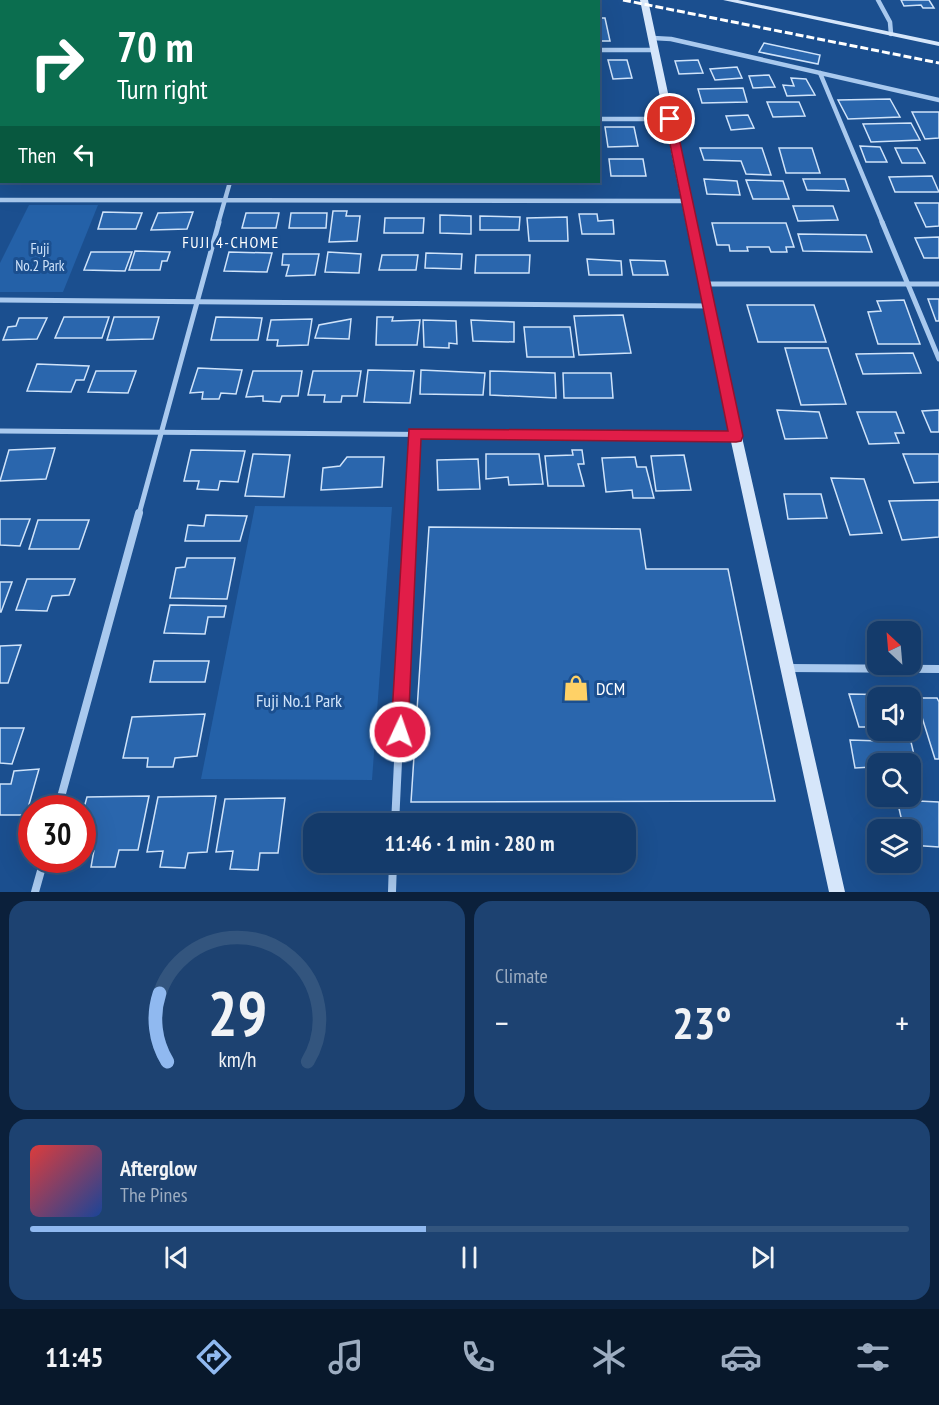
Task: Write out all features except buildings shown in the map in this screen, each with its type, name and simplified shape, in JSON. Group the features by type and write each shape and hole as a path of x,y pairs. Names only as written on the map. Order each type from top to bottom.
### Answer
{"street":[{"path":"644,0 736,436 837,892"},
{"path":"727,0 939,44"},
{"path":"878,0 890,22 891,34"},
{"path":"600,50 654,44 671,39 939,100"},
{"path":"820,73 939,359"},
{"path":"600,119 670,119"},
{"path":"62,795 230,183"},
{"path":"0,200 687,201"},
{"path":"705,284 939,284"},
{"path":"0,300 708,306"},
{"path":"0,431 162,430 736,436"},
{"path":"396,813 414,433"},
{"path":"788,668 939,669"},
{"path":"35,892 40,873"},
{"path":"392,892 393,873"}],"green space":[{"name":"Fuji No.2 Park","path":"29,205 98,205 63,292 0,292 0,263"},
{"name":"Fuji No.1 Park","path":"255,506 392,507 372,780 201,779"}],"railway":[{"path":"623,0 939,63"}],"place":[{"name":"DCM","path":"576,688"}],"district":[{"name":"FUJI 4-CHOME","path":"231,242"}],"route":[{"path":"400,732 414,433 736,436 670,119"}]}
